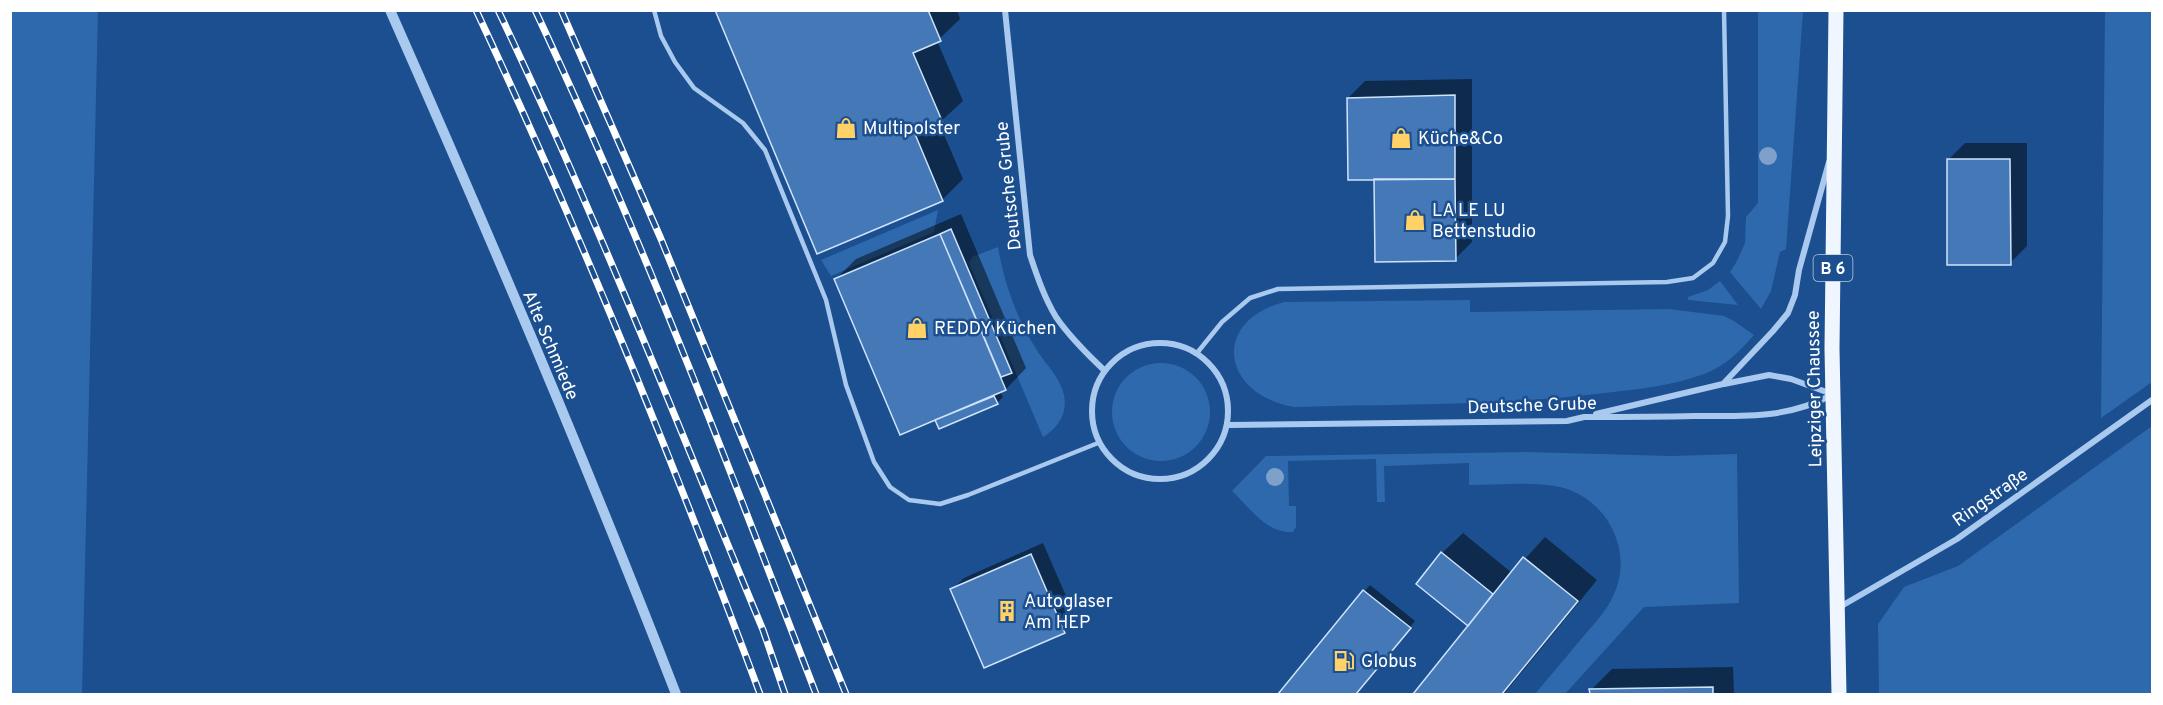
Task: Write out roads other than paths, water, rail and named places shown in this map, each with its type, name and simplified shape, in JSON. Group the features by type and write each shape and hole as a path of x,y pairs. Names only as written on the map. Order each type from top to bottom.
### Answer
{"main road":[{"name":"Leipziger Chaussee","path":"1836,10 1832,338 1839,694"}],"street":[{"name":"Alte Schmiede","path":"390,10 572,437 676,694"},
{"name":"Deutsche Grube","path":"1005,10 1030,255 1041,288 1057,318 1085,352 1104,370"},
{"path":"1723,384 1788,313 1795,295 1799,270 1835,141"},
{"path":"1173,343 1197,353 1215,370 1226,392 1229,407 1228,425 1220,445 1211,458 1200,468 1178,478 1155,480 1132,475 1119,467 1098,443 1091,419 1093,393 1104,370 1123,353 1147,344 1173,343"},
{"path":"1584,417 1769,375 1791,379 1833,395"},
{"name":"Deutsche Grube","path":"1228,425 1567,421 1584,417 1746,416 1782,414 1812,406 1833,395"},
{"name":"Ringstraße","path":"1838,608 1957,539 2152,400"}],"lane":[{"path":"654,10 666,45 694,88 743,123 765,150 826,300 846,385 874,462 890,488 909,500 940,504 1098,443"},
{"path":"1197,353 1222,322 1250,298 1278,290 1667,282 1693,278 1713,263 1725,242 1728,216 1724,10"}],"railway":[{"path":"476,10 553,179 625,349 760,694"},
{"path":"498,10 534,86 635,318 763,630 785,694"},
{"path":"535,10 647,264 816,694"},
{"path":"561,10 661,239 846,694"}],"place":[{"name":"Multipolster","path":"846,128"},
{"name":"Küche&Co","path":"1401,138"},
{"name":"LA LE LU Bettenstudio","path":"1415,220"},
{"name":"REDDY Küchen","path":"917,328"},
{"name":"Autoglaser Am HEP","path":"1007,611"},
{"name":"Globus","path":"1344,661"}]}
